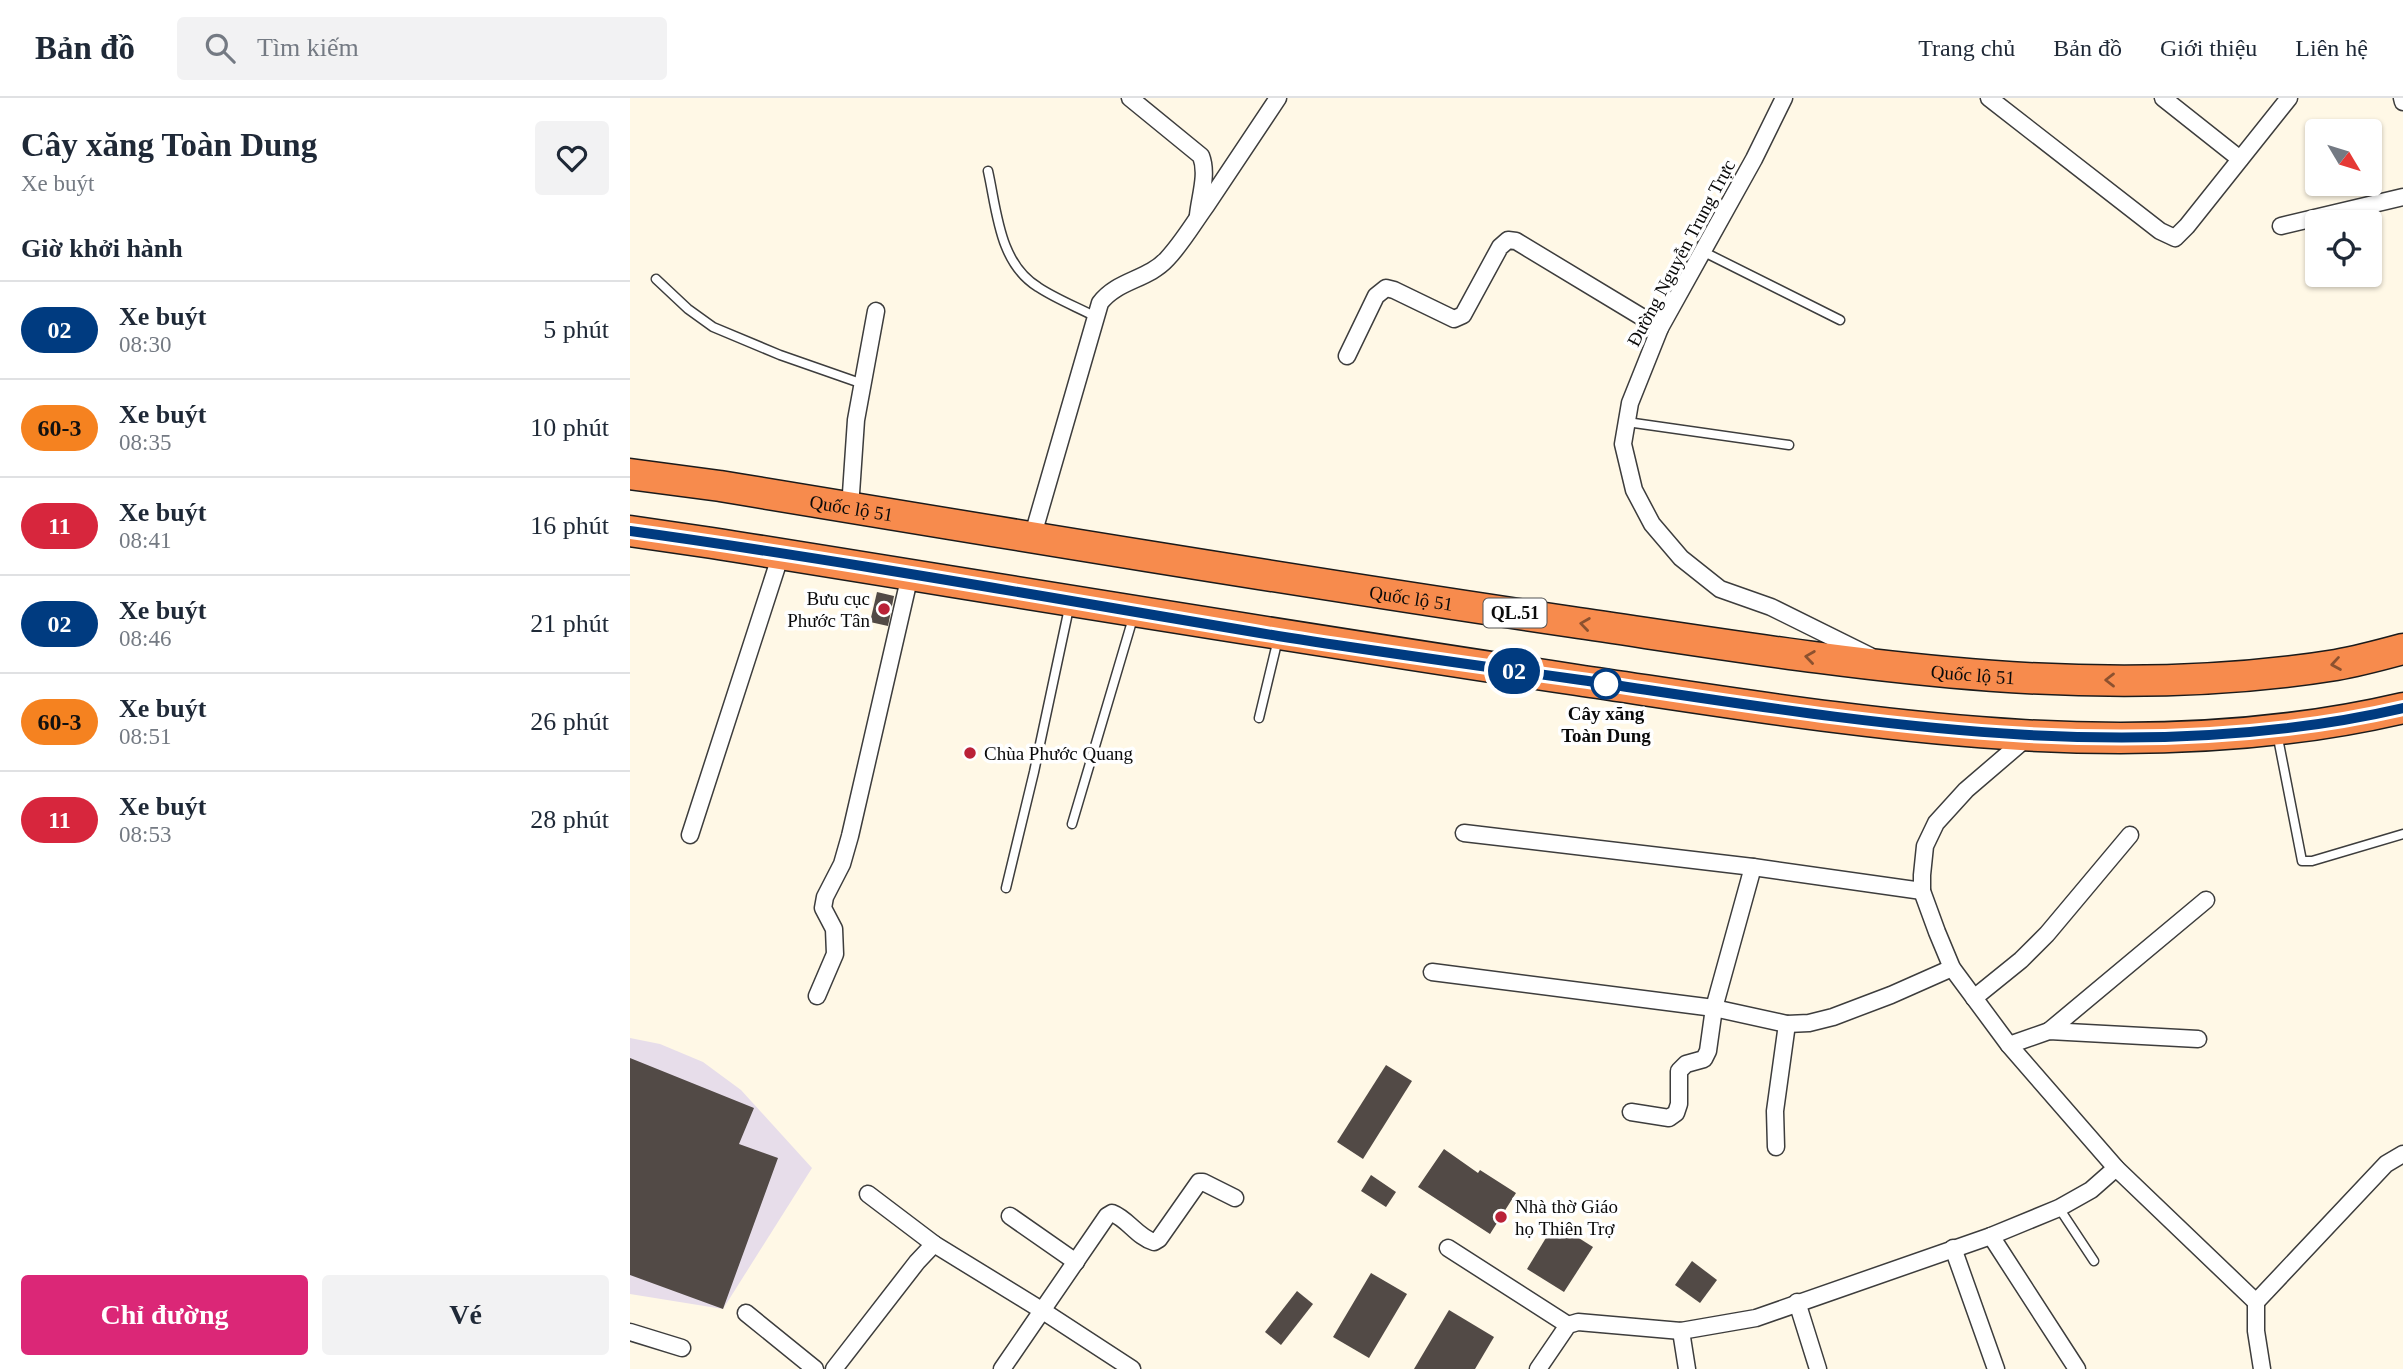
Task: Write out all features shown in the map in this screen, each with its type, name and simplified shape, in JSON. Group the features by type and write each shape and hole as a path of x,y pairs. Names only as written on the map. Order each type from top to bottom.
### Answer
{"highway":[{"name":"Quốc lộ 51","path":"630,474 1300,582 1887,667 2037,680 2188,680 2338,665 2403,649"},
{"path":"630,531 1279,636 1864,722 2029,736 2191,737 2348,720 2403,708"}],"street":[{"path":"1130,98 1201,156 1204,177 1198,217"},
{"path":"1032,538 1100,303 1106,294 1159,266 1198,217 1278,98"},
{"name":"Đường Nguyễn Trung Trực","path":"1784,98 1754,159 1660,328 1630,403 1623,444 1634,490 1652,524 1681,558 1720,589 1771,607 1887,667"},
{"path":"1989,98 2161,231 2175,238 2289,98"},
{"path":"2163,98 2240,159"},
{"path":"2281,226 2403,197"},
{"path":"1347,356 1376,296 1386,288 1454,320 1463,315 1500,247 1508,240 1516,241 1660,328"},
{"path":"850,508 856,420 876,312"},
{"path":"690,835 781,554"},
{"path":"817,996 835,954 834,929 823,908 825,897 842,864 847,845 909,575"},
{"path":"2029,736 1966,790 1936,823 1925,846 1922,891 1952,968 2009,1045 2116,1168 2256,1302"},
{"path":"1464,833 1753,867 1922,891"},
{"path":"1974,998 2021,960 2047,933 2130,835"},
{"path":"1631,1112 1669,1118 1676,1113 1679,1104 1679,1071 1686,1064 1703,1059 1708,1051 1714,1008 1753,867"},
{"path":"2009,1045 2049,1031 2206,900"},
{"path":"1432,972 1714,1008 1787,1024 1810,1023 1833,1017 1952,968"},
{"path":"1776,1147 1775,1111 1787,1024"},
{"path":"2049,1031 2198,1040"},
{"path":"2262,1369 2256,1331 2256,1302 2386,1164 2403,1154"},
{"path":"1538,1369 1568,1325 1578,1322 1681,1331 1756,1318 1991,1236 2059,1208 2091,1190 2116,1168"},
{"path":"1002,1369 1107,1216 1112,1213 1118,1216 1147,1240 1154,1242 1159,1239 1199,1182 1235,1198"},
{"path":"868,1194 933,1244 1132,1369"},
{"path":"1010,1216 1076,1262"},
{"path":"1991,1236 2077,1369"},
{"path":"834,1369 916,1262 933,1244"},
{"path":"1448,1248 1568,1325"},
{"path":"1953,1248 1996,1369"},
{"path":"1797,1303 1818,1369"},
{"path":"746,1312 816,1369"},
{"path":"1681,1331 1687,1369"},
{"path":"630,1332 682,1348"}],"lane":[{"path":"988,171 1003,241 1022,275 1038,287 1097,317"},
{"path":"1702,251 1840,320"},
{"path":"656,279 688,309 713,327 780,355 863,384"},
{"path":"1627,422 1789,445"},
{"path":"1006,888 1071,602"},
{"path":"1072,824 1135,612"},
{"path":"1259,718 1279,636"},
{"path":"2276,728 2302,861 2403,834"},
{"path":"2059,1208 2094,1261"}],"shaded area":[{"path":"630,1038 660,1044 703,1062 741,1090 812,1168 723,1309 630,1294"}],"building":[{"path":"877,592 894,596 888,626 870,622"},
{"path":"630,1058 754,1108 739,1144 778,1158 723,1309 630,1275"},
{"path":"1386,1065 1412,1081 1363,1159 1337,1142"},
{"path":"1444,1149 1478,1173 1480,1170 1516,1193 1490,1234 1418,1187"},
{"path":"1371,1175 1396,1192 1386,1207 1361,1191"},
{"path":"1555,1223 1593,1247 1564,1292 1527,1269"},
{"path":"1692,1261 1717,1280 1700,1303 1675,1285"},
{"path":"1371,1273 1407,1294 1369,1358 1333,1337"},
{"path":"1297,1291 1313,1304 1281,1345 1265,1332"},
{"path":"1449,1310 1494,1337 1475,1369 1414,1369"}],"bus line":[{"name":"02","path":"630,531 1290,638 1864,722 2034,737 2191,737 2348,720 2403,708"}],"place":[{"name":"Bưu cục Phước Tân","path":"884,609"},
{"name":"Cây xăng Toàn Dung","path":"1606,684"},
{"name":"Chùa Phước Quang","path":"970,753"},
{"name":"Nhà thờ Giáo họ Thiên Trợ","path":"1501,1217"}]}
